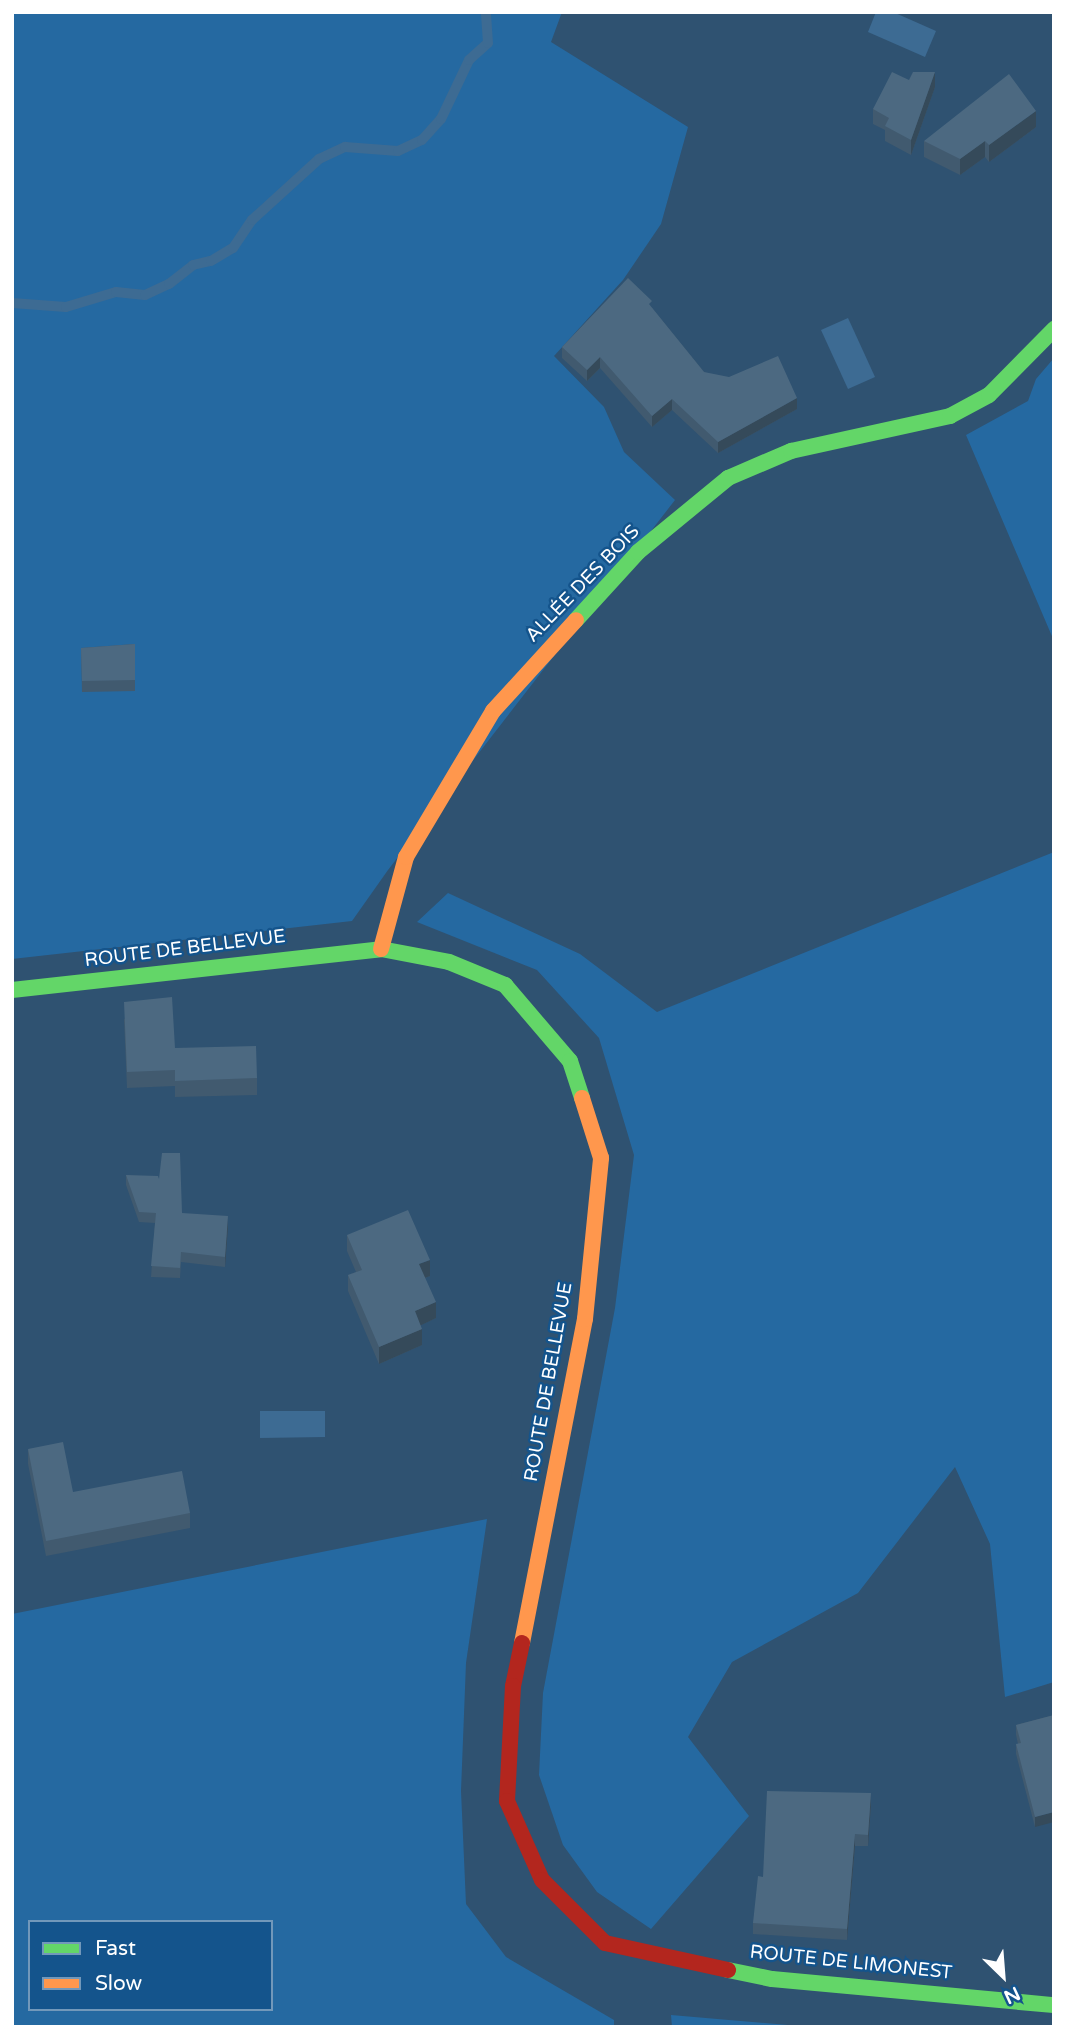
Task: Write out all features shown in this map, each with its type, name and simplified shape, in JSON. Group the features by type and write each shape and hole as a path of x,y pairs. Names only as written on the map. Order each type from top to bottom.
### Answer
{"main road":[{"name":"ALLÉE DES BOIS","path":"381,949 406,857 493,711 638,552 728,478 791,452 950,416 989,395 1054,329"},
{"name":"ROUTE DE BELLEVUE","path":"12,990 381,949 449,962 505,985 570,1061 601,1158 585,1319 513,1686 507,1801 542,1880 605,1943"},
{"name":"ROUTE DE LIMONEST","path":"605,1943 772,1979 1054,2005"}],"shaded area":[{"path":"12,12 562,12 551,42 688,127 661,224 623,280 554,356 604,407 624,452 675,500 388,870 352,921 12,959"},
{"path":"876,12 893,12 936,31 925,57 868,32"},
{"path":"848,318 875,377 848,389 821,330"},
{"path":"1054,358 1054,641 966,435 1028,401 1036,379"},
{"path":"1054,852 1054,1682 1005,1697 990,1544 955,1467 858,1593 732,1662 688,1737 749,1816 651,1929 597,1892 563,1845 539,1775 543,1693 615,1308 634,1155 599,1038 537,970 417,922 448,893 580,954 657,1012"},
{"path":"260,1411 325,1411 325,1437 260,1438"},
{"path":"487,1519 466,1663 461,1791 466,1904 506,1957 614,2020 614,2027 12,2027 12,1614"},
{"path":"671,2015 811,2027 672,2027"}],"building":[{"path":"892,72 909,80 913,72 935,72 911,140 885,126 889,118 873,109"},
{"path":"1009,74 1036,111 989,145 985,141 960,159 924,141"},
{"path":"628,278 652,301 649,304 704,372 729,377 778,356 797,398 718,442 672,399 652,416 600,357 587,370 562,347"},
{"path":"135,644 135,680 82,681 81,648"},
{"path":"172,997 175,1048 256,1046 257,1078 175,1081 175,1070 127,1072 124,1002"},
{"path":"162,1153 180,1153 182,1213 228,1216 225,1257 181,1252 180,1268 151,1266 156,1213 139,1212 126,1175 158,1176 159,1179"},
{"path":"408,1210 430,1260 419,1264 436,1302 415,1311 422,1329 379,1347 348,1275 362,1270 347,1235"},
{"path":"63,1442 73,1492 182,1471 190,1513 46,1541 28,1449"},
{"path":"1054,1715 1054,1812 1035,1817 1016,1744 1021,1743 1016,1725"},
{"path":"767,1791 871,1793 868,1835 855,1834 847,1929 753,1923 758,1876 763,1877"}],"waterway":[{"path":"12,303 66,307 116,292 145,295 169,284 193,265 211,261 233,248 252,220 319,159 345,147 398,151 422,140 441,119 469,60 488,43 486,12"}],"traffic: fast":[{"path":"576,620 638,552 728,478 791,451 950,416 989,395 1054,329"},
{"path":"12,990 381,949 449,962 505,985 570,1061 582,1098"},
{"path":"728,1970 772,1979 1054,2005"}],"traffic: slow":[{"path":"381,949 406,857 493,711 576,620"},
{"path":"522,1643 585,1319 601,1158 582,1098"}],"traffic: jam":[{"path":"522,1643 513,1686 507,1801 542,1880 605,1943 728,1970"}]}
